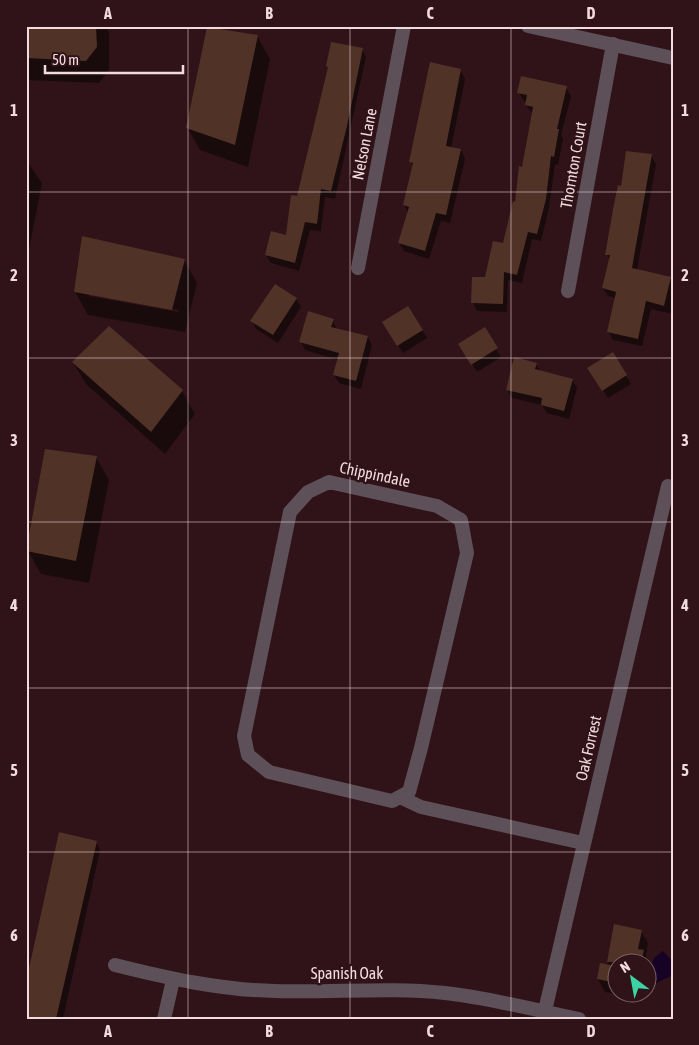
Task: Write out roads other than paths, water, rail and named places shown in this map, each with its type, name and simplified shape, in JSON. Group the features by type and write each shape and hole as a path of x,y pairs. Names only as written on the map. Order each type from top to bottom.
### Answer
{"street":[{"name":"Nelson Lane","path":"358,268 404,26"},
{"path":"528,26 673,58"},
{"name":"Thornton Court","path":"568,291 613,44"},
{"name":"Chippindale","path":"329,482 437,506 461,520 467,553 421,748 408,792 400,797 392,801 269,772 248,755 244,736 290,512 308,492 329,482"},
{"name":"Oak Forrest","path":"544,1015 668,486"},
{"name":"Chippindale","path":"400,797 421,807 583,843"},
{"name":"Spanish Oak","path":"115,965 173,980 275,991 363,989 445,993 544,1015 579,1019"},
{"path":"164,1019 173,980"}]}
